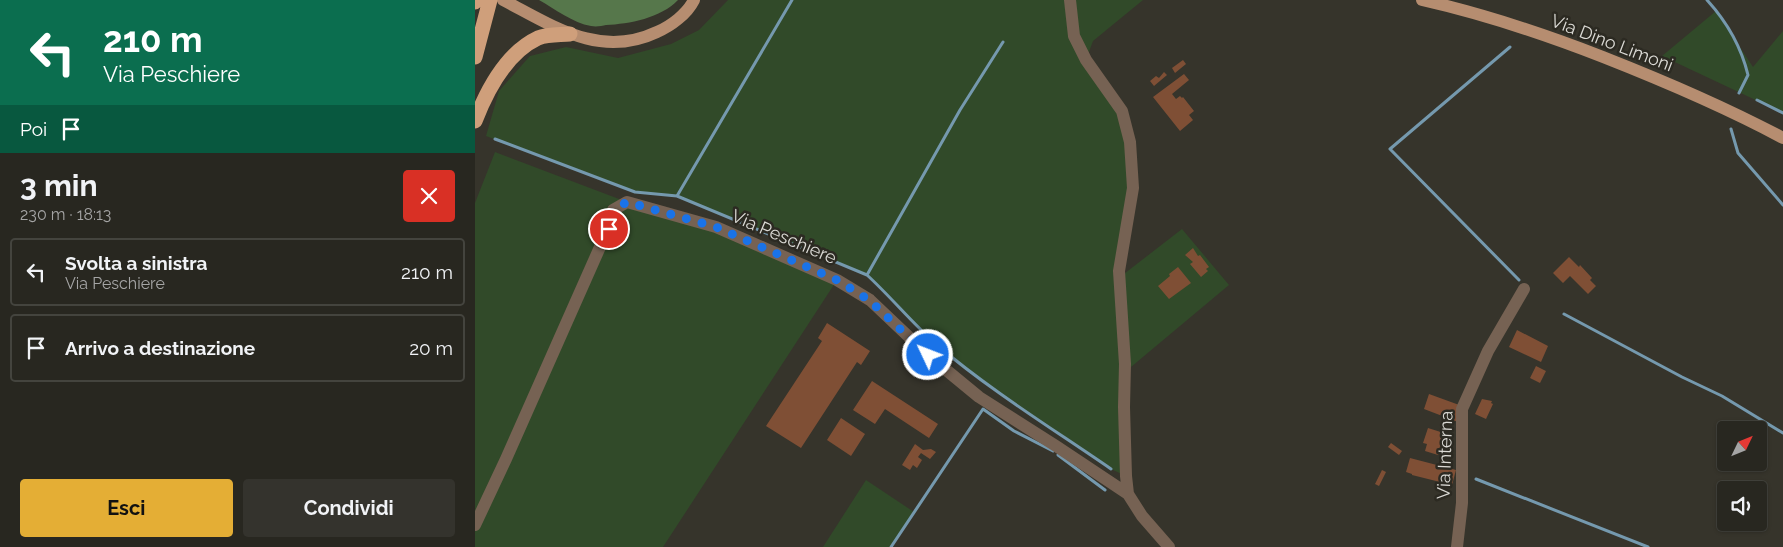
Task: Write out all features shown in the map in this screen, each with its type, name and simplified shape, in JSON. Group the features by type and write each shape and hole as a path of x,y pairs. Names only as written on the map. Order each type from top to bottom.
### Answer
{"highway":[{"path":"476,54 490,0"},
{"path":"475,121 491,85 518,52 539,38 570,34"}],"main road":[{"path":"503,0 570,34 604,42 633,42 663,30 695,2"},
{"name":"Via Dino Limoni","path":"1422,0 1470,12 1566,43 1682,89 1783,138"}],"street":[{"name":"Via Peschiere","path":"1070,0 1075,36 1086,60 1122,111 1130,142 1133,188 1119,272 1125,364 1123,407 1128,494"},
{"name":"Via Peschiere","path":"475,525 507,459 609,229 613,210 627,202 716,227 837,280 869,300 928,355 979,397 1128,494 1142,516 1169,547"},
{"name":"Via Interna","path":"1457,547 1462,503 1462,409 1488,351 1523,289"}],"green space":[{"path":"539,0 678,0 654,16 625,23 595,26 571,19"},
{"path":"728,0 1143,0 1093,41 1086,60 1122,111 1133,188 1120,277 1182,229 1229,285 1125,372 1126,476 1111,469 1000,394 958,362 928,337 867,275 677,196 635,192 486,136 499,91 530,56 566,47 618,58 671,44 699,30"},
{"path":"1716,11 1753,67 1783,31 1783,113 1662,56"},
{"path":"495,152 627,202 716,227 837,280 663,547 475,547 475,203"},
{"path":"866,480 914,512 891,547 823,547"}],"building":[{"path":"1183,60 1186,64 1175,73 1172,68"},
{"path":"1164,72 1167,75 1154,86 1150,81 1156,76 1159,78"},
{"path":"1184,74 1189,80 1172,94 1176,99 1180,96 1183,97 1194,111 1189,115 1193,120 1180,131 1153,97"},
{"path":"1193,248 1209,267 1206,269 1208,271 1201,277 1190,264 1193,262 1185,255"},
{"path":"1569,257 1579,267 1580,265 1592,278 1590,280 1596,286 1588,294 1570,276 1563,283 1553,273"},
{"path":"1178,267 1191,283 1169,299 1158,286"},
{"path":"827,323 870,351 861,365 857,362 801,448 766,426 822,341 818,338"},
{"path":"1517,330 1548,346 1541,362 1509,347"},
{"path":"1536,366 1546,371 1540,383 1530,378"},
{"path":"872,381 938,424 929,438 885,409 875,424 853,410"},
{"path":"1429,394 1462,406 1458,422 1424,409"},
{"path":"1482,399 1492,401 1491,403 1493,404 1486,419 1475,414"},
{"path":"841,418 865,434 851,456 827,440"},
{"path":"1428,428 1447,434 1442,450 1440,449 1438,455 1425,451 1427,444 1423,443"},
{"path":"1391,443 1402,451 1399,455 1388,447"},
{"path":"915,444 923,450 931,449 936,452 930,459 921,453 918,457 922,460 917,468 913,465 910,470 902,465"},
{"path":"1410,458 1456,470 1452,485 1406,472"},
{"path":"1382,470 1386,472 1379,486 1375,484"}],"waterway":[{"path":"677,196 792,0"},
{"path":"1707,0 1721,17 1732,35 1745,64 1748,75 1739,93"},
{"path":"867,275 960,110 1003,42"},
{"path":"1510,47 1390,149 1519,280"},
{"path":"1757,100 1783,113"},
{"path":"1731,129 1738,153 1783,205"},
{"path":"495,139 635,192 677,196 867,275 928,337 958,362 1000,394 1111,469"},
{"path":"1564,314 1682,377 1722,396 1783,433"},
{"path":"891,547 983,409 1014,431 1053,451"},
{"path":"1058,455 1105,490"},
{"path":"1476,479 1648,547"}],"route":[{"path":"609,229 613,210 627,202 716,227 837,280 869,300 928,355"}]}
